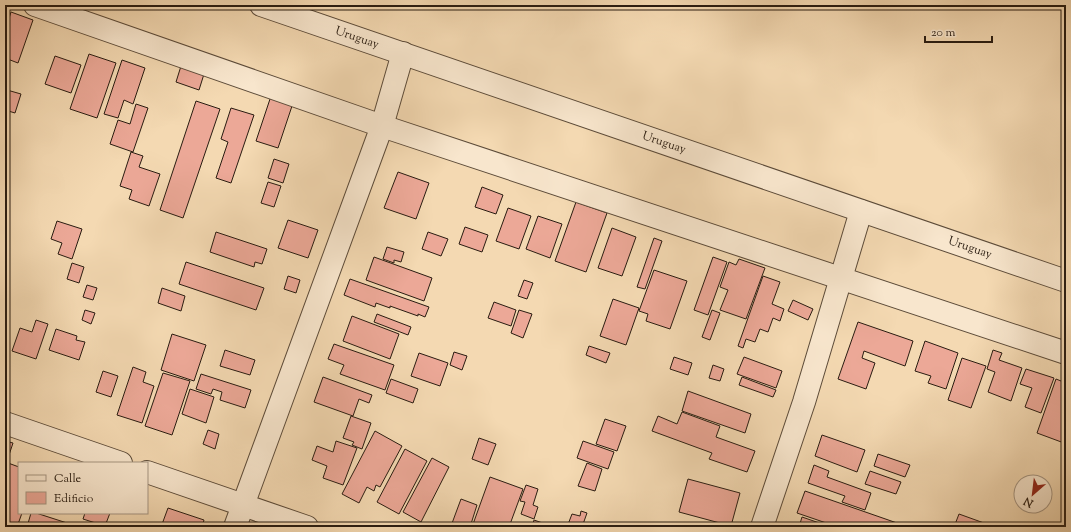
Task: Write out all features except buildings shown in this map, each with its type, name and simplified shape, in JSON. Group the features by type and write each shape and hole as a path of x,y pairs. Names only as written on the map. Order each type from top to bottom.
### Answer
{"street":[{"path":"35,5 382,126 842,278 1066,354"},
{"name":"Uruguay","path":"261,5 1066,281"},
{"path":"235,527 382,126 403,54"},
{"path":"762,527 804,402 861,211"},
{"path":"5,423 119,462"},
{"path":"148,472 307,527"}]}
